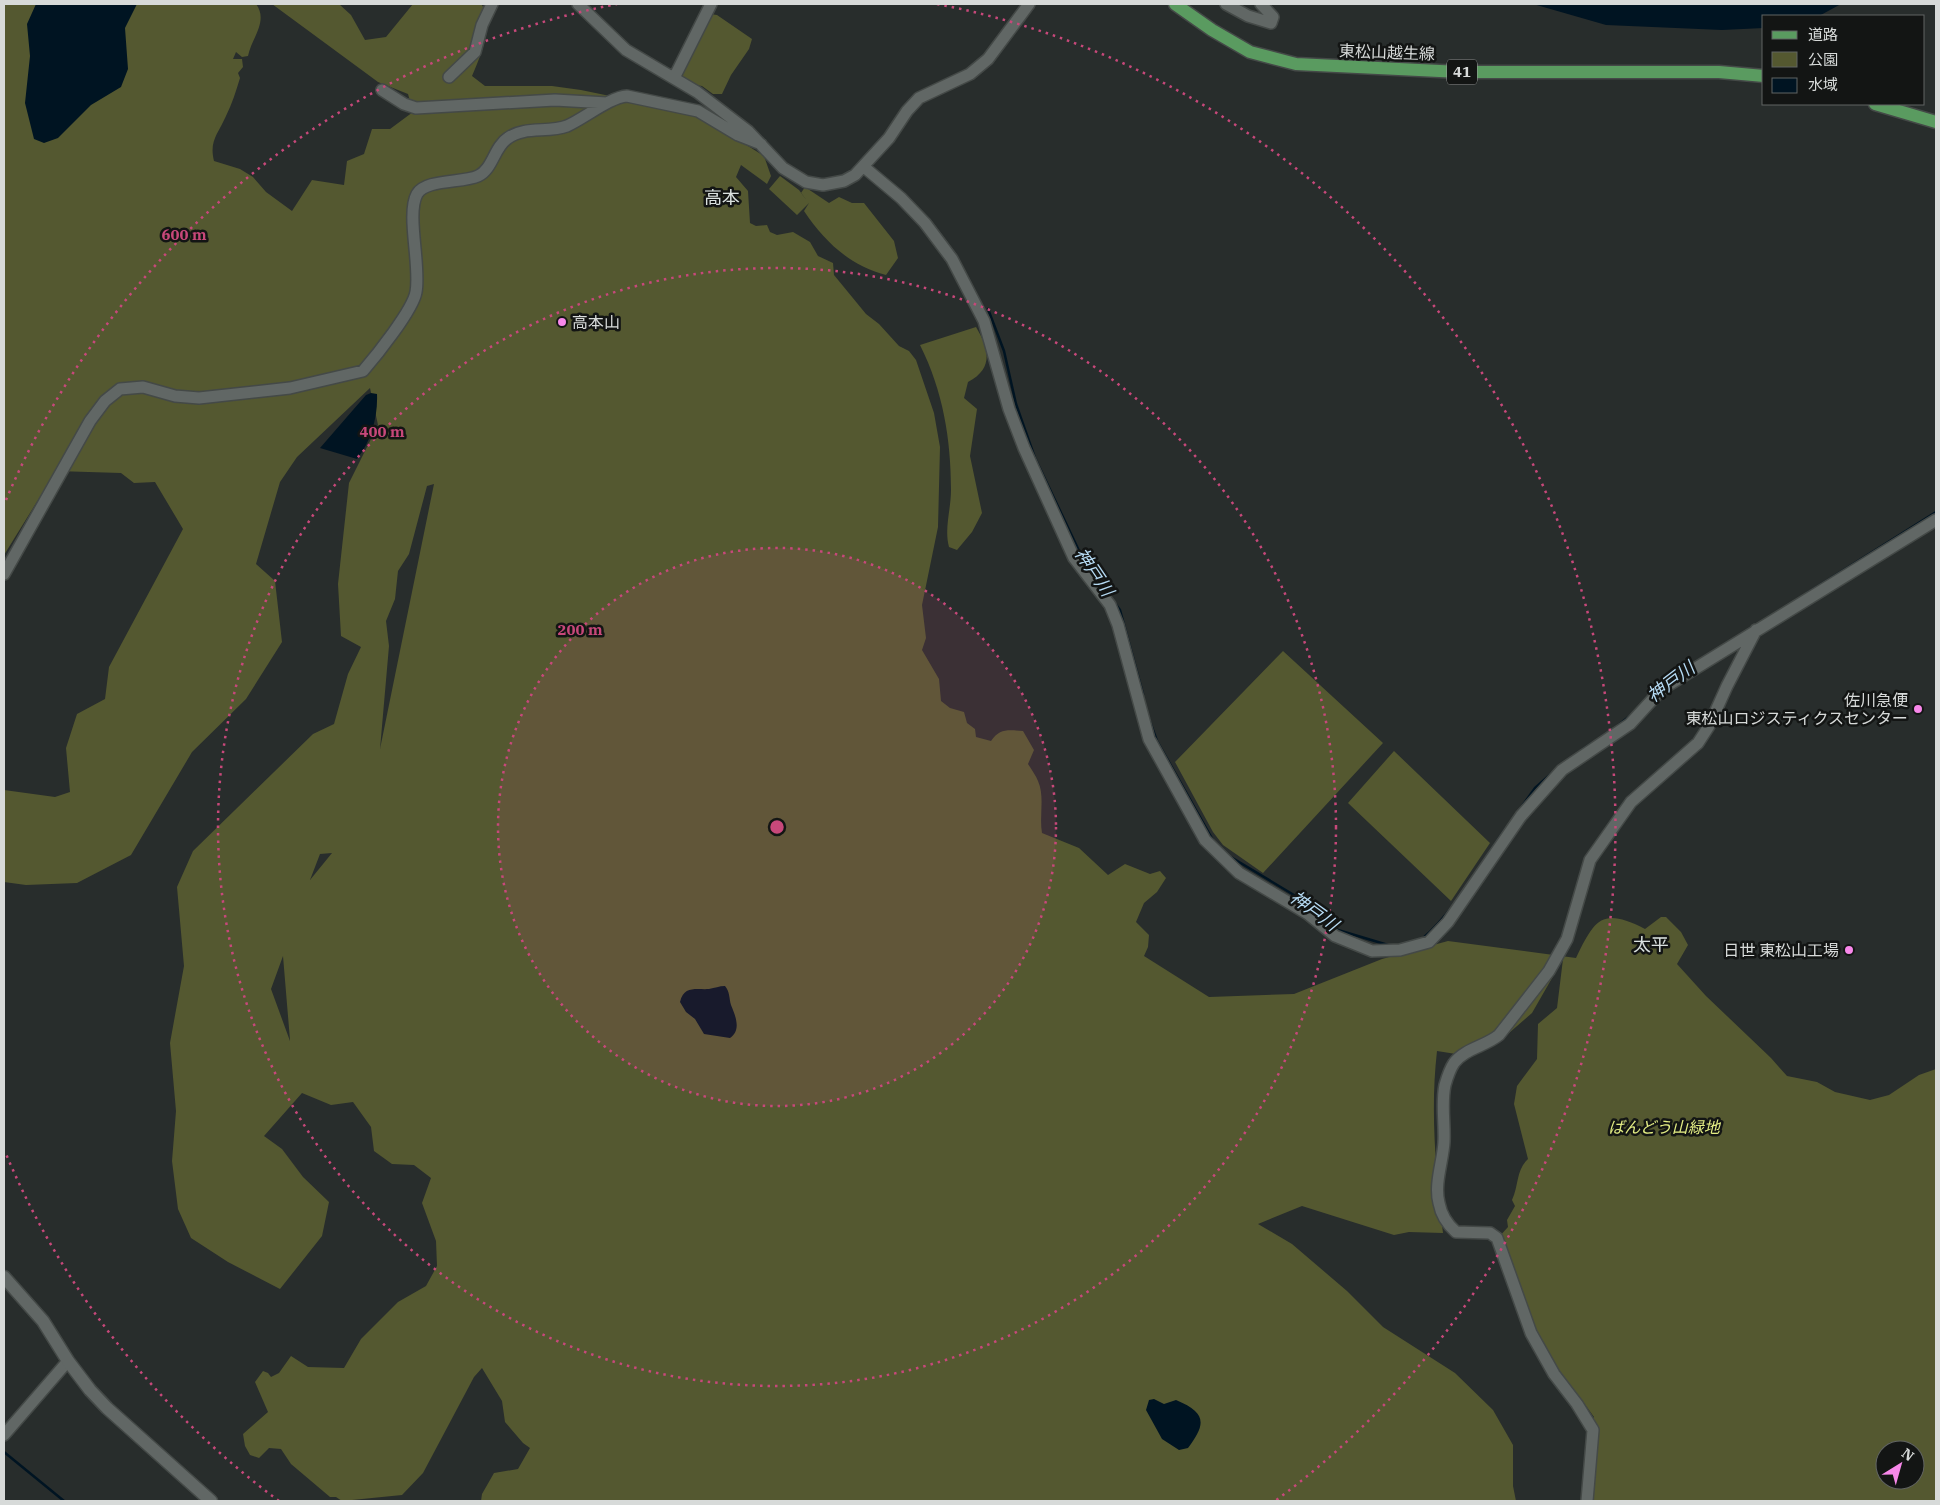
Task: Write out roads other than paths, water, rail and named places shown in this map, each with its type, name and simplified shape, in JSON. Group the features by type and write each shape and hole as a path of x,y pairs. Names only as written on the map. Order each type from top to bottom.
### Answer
{"main road":[{"name":"東松山越生線","path":"1180,5 1250,52 1296,64 1460,72 1719,72 1762,76"},
{"path":"1878,105 1936,122"}],"street":[{"path":"449,77 475,52 482,25 492,4"},
{"path":"578,4 626,50 710,101 761,144 784,168 814,185 844,181 855,176 889,138 907,111 919,98 970,74 988,60 1029,4"},
{"path":"674,78 711,4"},
{"path":"1226,4 1248,16 1270,23 1273,17 1261,4"},
{"path":"382,90 404,104 416,108 555,100 607,103"},
{"path":"4,574 90,421 105,401 120,389 143,387 175,396 199,398 290,388 363,371 408,310 416,295 418,278 413,206 418,192 429,185 479,175 488,167 497,148 508,137 520,132 565,127 593,113 618,96 628,96 698,111 738,135 761,144"},
{"path":"864,167 901,198 925,223 952,259 984,321 1009,409 1024,448 1074,558 1110,605 1118,625 1149,739 1204,840 1239,872 1308,914 1344,941 1372,951 1386,951 1429,942 1448,922 1521,816 1562,770 1630,724 1662,689 1936,520"},
{"path":"1587,1501 1593,1430 1577,1404 1554,1374 1531,1333 1497,1238 1490,1232 1456,1232 1448,1223 1439,1203 1438,1186 1445,1125 1443,1102 1454,1063 1462,1056 1490,1042 1499,1035 1548,971 1567,939 1590,860 1630,802 1698,743 1709,726 1756,630"},
{"path":"4,1278 43,1321 68,1361 107,1408 211,1501"},
{"path":"4,1435 68,1361"}],"water":[{"path":"36,4 137,4 125,28 128,69 121,87 91,105 58,138 44,143 34,139 25,103 30,56 27,24"},
{"path":"1533,4 1841,4 1821,15 1762,15 1762,28 1722,30 1606,25"},
{"path":"371,393 377,394 375,420 370,437 357,459 320,448 366,395"},
{"path":"725,986 729,993 736,1018 736,1031 730,1038 704,1034 695,1019 686,1012 680,1002 682,997 688,991"},
{"path":"1154,1399 1164,1404 1176,1400 1186,1405 1198,1415 1200,1426 1188,1448 1179,1450 1162,1439 1146,1410 1149,1400"}],"waterway":[{"name":"神戸川","path":"988,309 1004,351 1016,404 1035,458 1081,555 1107,592"},
{"name":"神戸川","path":"1807,593 1936,512"},
{"name":"神戸川","path":"1114,602 1120,610 1143,694"},
{"name":"神戸川","path":"1616,727 1631,715"},
{"name":"神戸川","path":"1149,719 1157,741 1214,842"},
{"name":"神戸川","path":"1583,749 1592,743"},
{"name":"神戸川","path":"1520,809 1535,788 1552,773"},
{"name":"神戸川","path":"1422,939 1434,928 1456,901 1506,828"},
{"name":"神戸川","path":"1229,856 1309,904 1338,930 1388,945"},
{"path":"4,1452 64,1501"}],"place":[{"name":"高本山","path":"562,322"},
{"name":"佐川急便 東松山ロジスティクスセンター","path":"1918,709"},
{"name":"日世 東松山工場","path":"1849,950"}],"district":[{"name":"高本","path":"722,198"},
{"name":"太平","path":"1651,945"}],"park label":[{"name":"ばんどう山緑地","path":"1664,1127"}]}
